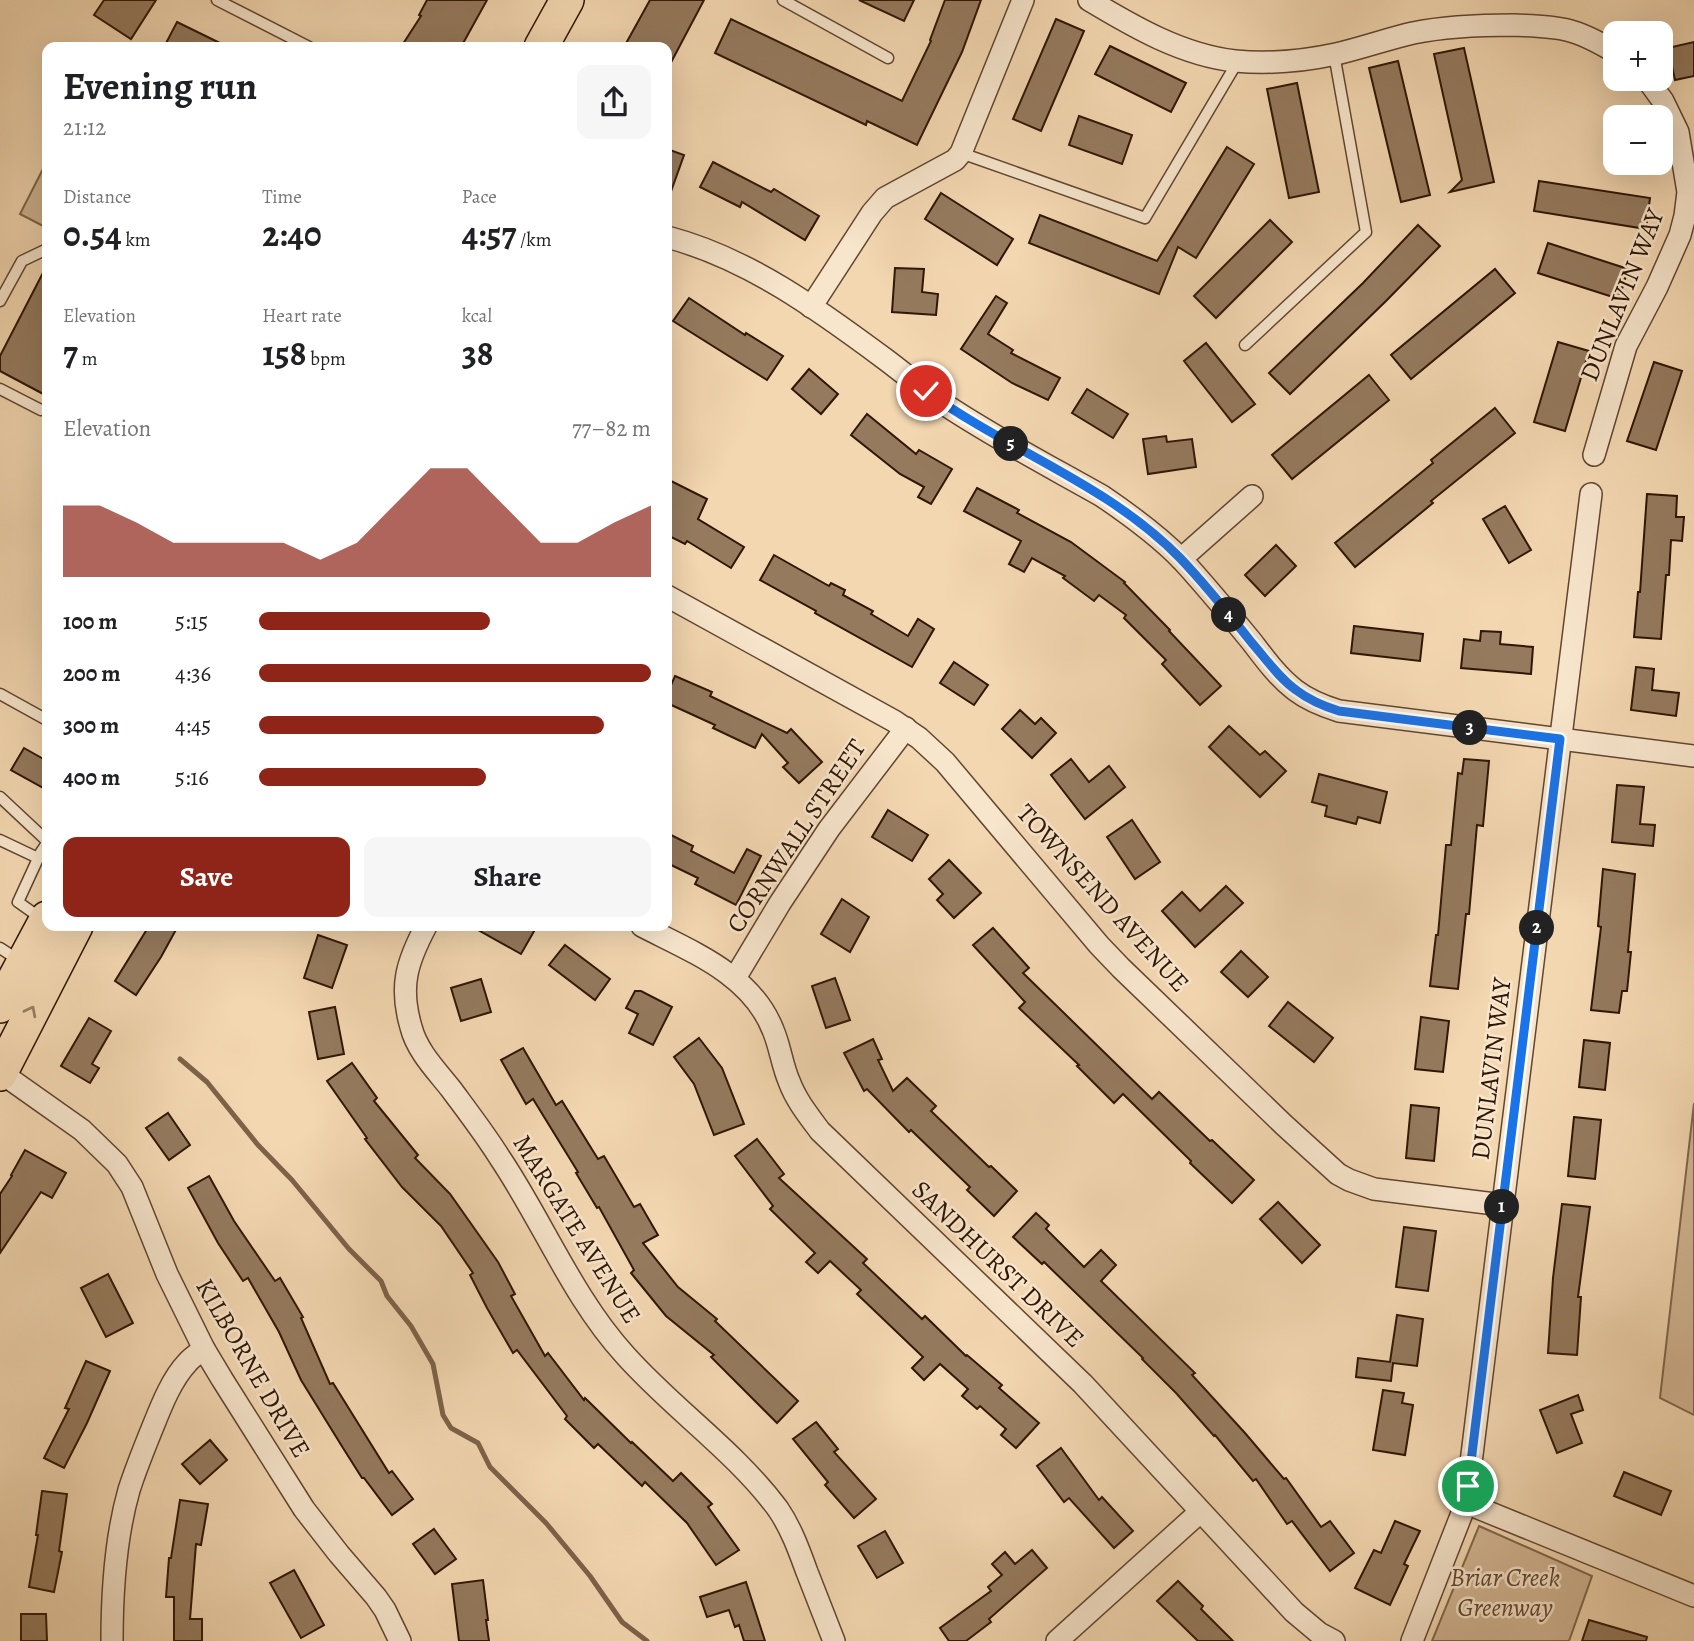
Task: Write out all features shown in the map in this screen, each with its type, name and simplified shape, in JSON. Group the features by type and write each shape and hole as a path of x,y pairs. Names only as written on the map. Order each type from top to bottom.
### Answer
{"main road":[{"path":"543,42 562,4"},
{"path":"0,1006 11,955 43,931"},
{"path":"0,1073 52,931"}],"street":[{"path":"811,307 884,198 956,160 961,153 1023,0"},
{"path":"1089,0 1164,40 1215,58 1238,61 1259,62 1334,54 1413,33 1476,25 1541,26 1569,30 1603,45"},
{"name":"DUNLAVIN WAY","path":"1594,456 1626,346 1681,235 1685,216 1688,192 1678,132 1655,91"},
{"path":"672,239 738,264 811,307 944,404 1123,510 1181,559 1276,672 1295,690 1315,703 1339,711 1694,756"},
{"name":"DUNLAVIN WAY","path":"1412,1641 1466,1503 1591,494"},
{"path":"1181,559 1252,496"},
{"name":"TOWNSEND AVENUE","path":"672,599 906,728 919,738 945,762 1121,968 1329,1167 1349,1180 1374,1189 1503,1205"},
{"name":"CORNWALL STREET","path":"735,978 829,829 906,728"},
{"name":"MARGATE AVENUE","path":"424,931 409,961 405,984 406,1008 417,1042 526,1197 601,1327 625,1356 757,1483 779,1512 796,1544 834,1641"},
{"name":"SANDHURST DRIVE","path":"652,931 719,966 742,983 767,1017 788,1080 802,1108 820,1131 1083,1384 1294,1612 1319,1633 1334,1641"},
{"name":"KILBORNE DRIVE","path":"0,1073 82,1129 117,1164 132,1187 167,1274 204,1349 304,1509 376,1597 400,1641"},
{"path":"112,1641 113,1594 129,1492 143,1450 171,1389 184,1366 204,1349"},
{"path":"1466,1503 1694,1596"},
{"path":"1057,1641 1200,1512"}],"lane":[{"path":"218,0 299,42"},
{"path":"783,0 888,58"},
{"path":"1245,345 1366,232 1334,54"},
{"path":"961,153 1145,218 1238,61"},
{"path":"0,301 22,261 42,251"},
{"path":"0,389 42,410"},
{"path":"0,694 42,717"},
{"path":"0,797 42,837"},
{"path":"0,840 38,858"},
{"path":"42,851 18,902 42,914"}],"green space":[{"path":"42,171 42,225 20,214"},
{"path":"1694,1103 1694,1415 1660,1398"},
{"name":"Briar Creek Greenway","path":"1479,1526 1592,1576 1569,1641 1432,1641"}],"building":[{"path":"104,0 156,0 131,39 94,15"},
{"path":"427,0 487,0 464,42 404,42 421,16 419,15"},
{"path":"650,0 704,0 672,61 672,42 627,42"},
{"path":"859,0 914,0 904,21"},
{"path":"945,0 981,0 962,52 917,145 867,121 866,125 715,53 731,19 902,101 931,41"},
{"path":"1056,19 1084,31 1041,131 1013,119"},
{"path":"177,22 218,42 167,42"},
{"path":"1694,42 1694,76 1675,80 1673,47"},
{"path":"1110,46 1186,83 1171,112 1095,74"},
{"path":"1464,48 1494,182 1450,192 1462,180 1434,54"},
{"path":"1398,61 1430,195 1401,202 1369,68"},
{"path":"1297,83 1319,192 1289,198 1267,89"},
{"path":"1079,116 1132,135 1122,164 1069,145"},
{"path":"1227,147 1254,164 1196,258 1178,247 1159,294 1029,243 1040,215 1157,261"},
{"path":"672,151 684,155 672,189"},
{"path":"713,162 771,192 774,189 819,216 805,240 742,202 740,207 700,187"},
{"path":"1539,181 1650,198 1646,229 1534,211"},
{"path":"941,193 1013,239 997,265 925,219"},
{"path":"1270,220 1292,242 1216,318 1194,296"},
{"path":"1418,225 1440,246 1290,394 1269,373 1363,283"},
{"path":"1548,243 1628,269 1619,299 1538,273"},
{"path":"895,268 924,269 922,292 938,294 936,315 892,312"},
{"path":"1495,269 1515,293 1411,379 1391,355"},
{"path":"42,275 42,393 0,371 0,356"},
{"path":"996,296 1007,303 988,334 1013,350 1011,353 1060,378 1048,400 1012,383 961,349"},
{"path":"689,298 783,356 767,380 673,321"},
{"path":"1558,342 1589,351 1565,431 1534,422"},
{"path":"1206,343 1255,404 1232,422 1184,361"},
{"path":"1654,362 1682,371 1656,450 1627,441"},
{"path":"809,369 838,394 821,414 792,389"},
{"path":"1369,375 1389,400 1292,479 1272,455"},
{"path":"1087,389 1128,414 1113,438 1072,413"},
{"path":"1495,408 1515,433 1355,567 1335,543"},
{"path":"867,414 916,454 919,450 952,469 931,504 918,497 924,487 900,474 851,435"},
{"path":"1166,436 1167,442 1192,439 1196,467 1148,474 1143,439"},
{"path":"672,482 707,499 698,519 744,547 731,568 687,541 685,544 672,538"},
{"path":"977,488 1071,542 1125,582 1221,686 1200,705 1162,664 1166,660 1124,618 1126,615 1099,595 1094,601 1063,578 1065,576 1032,558 1024,572 1009,564 1021,541 964,511"},
{"path":"1647,494 1677,496 1676,517 1684,517 1682,541 1671,540 1661,639 1634,637"},
{"path":"1505,506 1531,550 1509,563 1483,519"},
{"path":"1276,545 1296,566 1265,596 1245,575"},
{"path":"774,555 829,586 831,583 845,590 843,595 873,611 871,614 908,636 918,619 934,629 912,667 760,580"},
{"path":"1354,626 1423,634 1420,661 1351,653"},
{"path":"1481,631 1501,632 1500,644 1533,647 1531,674 1461,668 1464,639 1480,641"},
{"path":"954,662 988,685 974,705 940,683"},
{"path":"1636,667 1654,669 1652,690 1679,693 1676,716 1631,710"},
{"path":"675,676 712,692 710,696 787,733 791,729 822,762 799,783 783,767 788,763 762,734 755,748 713,728 715,725 672,705 672,683"},
{"path":"1020,710 1035,724 1041,718 1056,733 1032,758 1002,729"},
{"path":"1229,726 1260,755 1265,751 1286,771 1260,797 1209,747"},
{"path":"24,748 42,758 42,787 11,770"},
{"path":"1071,759 1089,782 1109,766 1125,787 1085,819 1051,775"},
{"path":"1464,759 1489,761 1483,826 1477,825 1469,914 1466,914 1458,989 1430,986 1438,935 1446,845 1451,845 1458,773 1462,774"},
{"path":"1319,774 1387,792 1380,823 1358,817 1356,824 1325,816 1327,806 1312,802"},
{"path":"1617,785 1644,787 1640,824 1655,825 1653,846 1612,842"},
{"path":"888,810 928,835 912,861 872,837"},
{"path":"1132,820 1160,862 1135,879 1107,837"},
{"path":"672,836 693,846 691,851 734,873 747,849 761,856 736,905 695,884 698,878 672,865"},
{"path":"949,860 981,893 954,918 937,900 943,894 929,879"},
{"path":"1603,869 1635,874 1627,991 1622,991 1619,1013 1591,1010 1601,927 1598,926"},
{"path":"1226,886 1243,903 1195,947 1162,911 1182,892 1200,911"},
{"path":"842,899 869,917 850,952 821,934"},
{"path":"993,928 1029,968 1023,973 1152,1099 1159,1092 1254,1180 1232,1203 1123,1094 1114,1103 1077,1066 1079,1065 1019,1008 1025,1002 973,945"},
{"path":"146,931 175,931 136,995 115,981"},
{"path":"480,931 534,931 521,954"},
{"path":"318,935 347,945 332,988 304,978"},
{"path":"565,945 610,979 595,1000 549,965"},
{"path":"1241,951 1268,977 1248,997 1221,972"},
{"path":"835,978 850,1020 826,1028 812,986"},
{"path":"481,979 491,1012 461,1021 451,988"},
{"path":"635,991 641,991 672,1007 653,1045 629,1033 638,1014 626,1008"},
{"path":"1288,1002 1333,1038 1314,1062 1269,1026"},
{"path":"335,1007 344,1054 318,1059 309,1012"},
{"path":"1421,1017 1449,1021 1443,1072 1415,1069"},
{"path":"89,1018 111,1031 92,1064 99,1068 90,1083 61,1066"},
{"path":"699,1038 722,1068 744,1124 714,1135 694,1084 674,1057"},
{"path":"873,1039 882,1059 878,1060 893,1091 907,1078 936,1106 931,1111 1017,1191 994,1216 967,1190 970,1187 911,1130 909,1132 867,1089 864,1091 844,1053"},
{"path":"1584,1040 1610,1043 1605,1090 1579,1087"},
{"path":"523,1048 556,1105 562,1101 598,1159 604,1156 634,1207 640,1204 658,1235 643,1243 678,1287 717,1319 715,1321 798,1401 777,1423 711,1357 714,1355 666,1316 631,1273 634,1270 599,1207 597,1208 576,1173 578,1172 533,1099 526,1104 501,1060"},
{"path":"352,1063 377,1098 374,1101 418,1155 415,1158 450,1194 498,1262 515,1294 511,1296 545,1356 548,1353 584,1400 585,1398 673,1481 681,1473 712,1504 708,1507 739,1550 716,1565 687,1523 645,1482 642,1486 598,1444 594,1448 565,1419 567,1416 517,1350 513,1353 470,1275 473,1273 441,1226 402,1187 365,1139 367,1138 327,1081"},
{"path":"1411,1105 1439,1108 1434,1161 1406,1158"},
{"path":"168,1113 190,1145 169,1160 146,1128"},
{"path":"1574,1117 1601,1120 1595,1179 1568,1176"},
{"path":"757,1139 784,1174 779,1178 867,1259 863,1263 922,1319 925,1316 966,1356 1002,1385 999,1388 1039,1423 1016,1448 1001,1435 1006,1429 980,1406 977,1409 962,1396 968,1389 940,1364 924,1380 912,1368 923,1357 857,1294 861,1290 830,1261 818,1273 806,1262 815,1253 770,1209 773,1206 735,1156"},
{"path":"25,1150 66,1173 52,1198 41,1192 0,1253 0,1194"},
{"path":"209,1176 234,1221 275,1281 280,1278 303,1317 301,1318 330,1384 333,1383 389,1473 392,1471 413,1499 392,1515 362,1478 343,1448 301,1380 279,1332 248,1278 243,1281 218,1243 188,1188"},
{"path":"1278,1202 1320,1245 1302,1263 1260,1219"},
{"path":"1562,1204 1590,1207 1578,1297 1581,1297 1577,1355 1548,1353"},
{"path":"1036,1213 1049,1225 1046,1229 1084,1267 1101,1250 1116,1265 1101,1281 1195,1373 1192,1375 1284,1479 1286,1478 1321,1527 1330,1521 1354,1553 1330,1571 1292,1521 1287,1524 1256,1479 1253,1481 1215,1435 1143,1358 1044,1262 1042,1264 1013,1237"},
{"path":"1404,1227 1436,1231 1428,1291 1396,1287"},
{"path":"108,1274 133,1323 106,1337 81,1288"},
{"path":"1397,1315 1423,1319 1417,1366 1393,1363 1391,1381 1356,1377 1358,1358 1390,1362"},
{"path":"86,1361 110,1371 64,1468 44,1458 69,1409 65,1408"},
{"path":"1383,1390 1404,1393 1402,1403 1413,1405 1405,1455 1373,1450"},
{"path":"1578,1395 1583,1410 1571,1414 1582,1443 1557,1453 1540,1410"},
{"path":"816,1422 838,1449 834,1452 876,1499 854,1518 825,1485 828,1482 793,1439"},
{"path":"210,1440 227,1460 200,1484 182,1464"},
{"path":"1061,1448 1099,1500 1102,1497 1133,1531 1114,1548 1069,1498 1064,1502 1037,1466"},
{"path":"1624,1472 1671,1491 1661,1515 1614,1496"},
{"path":"42,1491 67,1494 59,1551 62,1552 54,1592 29,1587"},
{"path":"180,1500 208,1504 201,1545 196,1544 190,1619 202,1619 202,1641 174,1641 174,1597 166,1597 169,1558"},
{"path":"1395,1521 1420,1531 1404,1564 1408,1566 1390,1605 1355,1588 1374,1550 1381,1553"},
{"path":"434,1529 456,1559 435,1574 413,1544"},
{"path":"885,1531 903,1563 877,1578 858,1546"},
{"path":"1032,1550 1047,1568 989,1619 991,1622 966,1641 949,1641 940,1628 991,1591 988,1587 1002,1575 992,1564 1005,1552 1015,1564"},
{"path":"294,1570 324,1625 301,1638 270,1583"},
{"path":"483,1580 489,1641 459,1641 452,1584"},
{"path":"1178,1581 1233,1641 1198,1641 1157,1601"},
{"path":"746,1582 765,1641 744,1641 739,1625 735,1627 729,1610 707,1617 700,1597"},
{"path":"21,1614 46,1614 47,1641 21,1641"},
{"path":"1589,1620 1647,1637 1646,1641 1582,1641"}],"waterway":[{"path":"180,1059 207,1082 258,1145 292,1180 349,1249 381,1281 387,1296 411,1326 433,1364 443,1415 451,1428 478,1443 490,1467 546,1523 590,1576 622,1622 647,1641"}],"route":[{"path":"926,391 967,418 1102,496 1144,525 1181,559 1276,672 1295,690 1315,703 1339,711 1560,739 1468,1486"}]}
